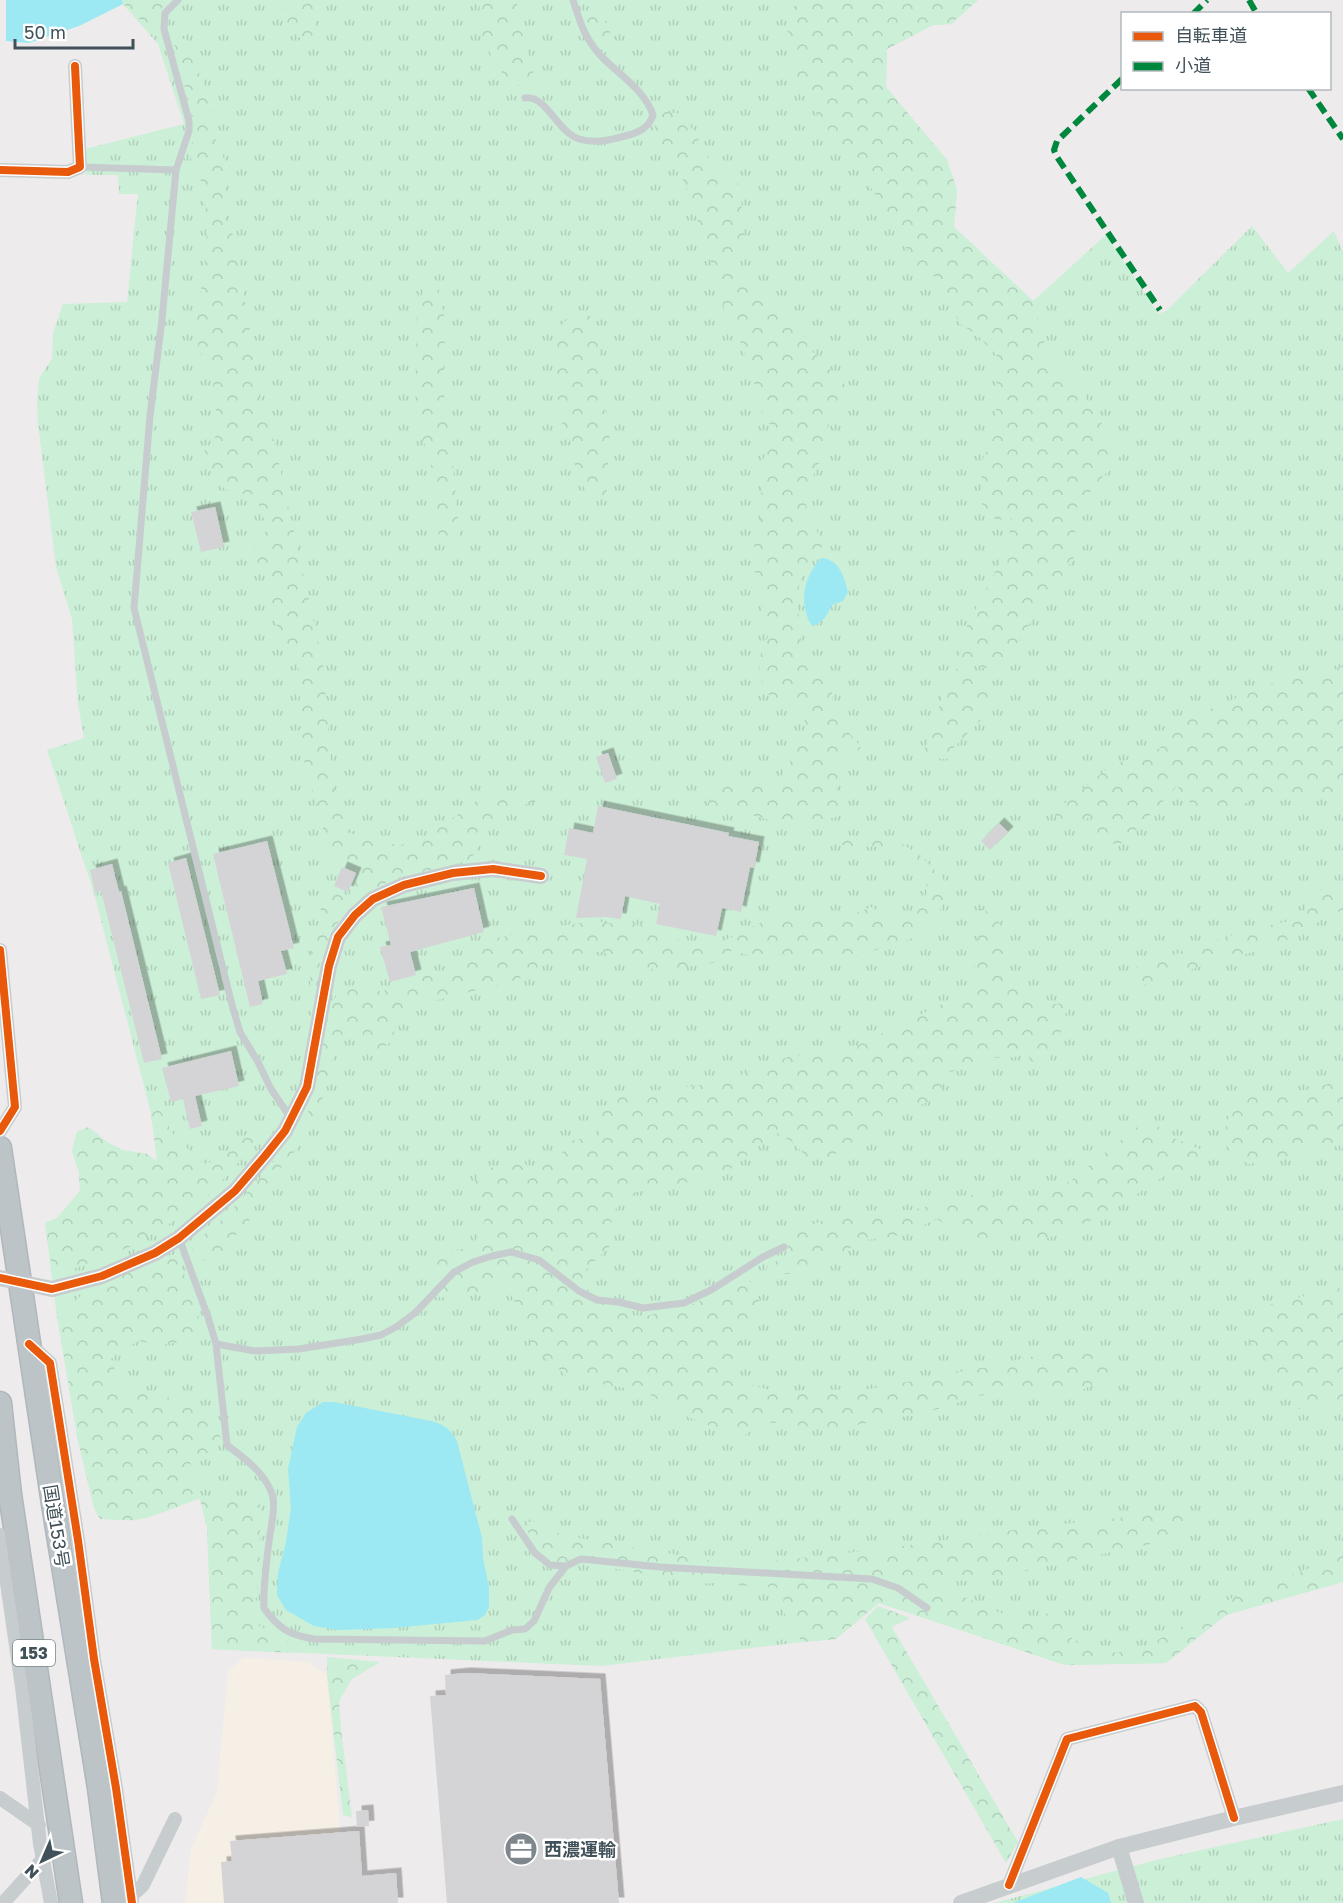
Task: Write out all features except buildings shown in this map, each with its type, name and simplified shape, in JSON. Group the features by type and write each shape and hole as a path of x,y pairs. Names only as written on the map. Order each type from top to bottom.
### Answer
{"highway":[{"name":"国道153号","path":"0,1148 10,1280 29,1344 53,1504 87,1660 126,1901"},
{"name":"153","path":"0,1403 10,1494 71,1903"}],"street":[{"path":"0,170 68,172 81,167 75,66"},
{"path":"10,1280 52,1289 102,1276 155,1253 179,1238 235,1191 285,1131 292,1119 307,1087 328,966 338,937 355,915 373,899 404,885 453,873 493,869 542,876"},
{"path":"0,950 15,1107 0,1131"},
{"path":"0,1534 43,1859 51,1903"},
{"path":"22,1687 43,1716"},
{"path":"1009,1885 1067,1739 1195,1706 1201,1712 1234,1818"},
{"path":"962,1903 1119,1846 1343,1793"},
{"path":"0,1798 39,1825"},
{"path":"126,1901 143,1885 175,1819"},
{"path":"1119,1846 1136,1903"},
{"path":"3,1903 43,1859"}],"lane":[{"path":"178,0 165,13 164,29 189,121 189,131 176,170 150,416 134,608 240,1032 271,1089 292,1119"},
{"path":"525,98 530,97 541,103 563,129 580,140 603,141 634,134 641,131 651,120 653,115 646,99 600,55 582,30 573,0"},
{"path":"81,167 176,170"},
{"path":"179,1238 216,1344 227,1445 249,1462 265,1480 273,1497 264,1608 281,1628 297,1636 314,1639 485,1641 512,1630 525,1629 534,1621 549,1588 566,1566 581,1559 660,1567 872,1579 898,1588 927,1608"},
{"path":"216,1344 255,1351 299,1349 381,1335 396,1328 415,1313 454,1272 473,1262 511,1252 539,1260 579,1291 597,1300 643,1308 684,1303 699,1297 742,1269 784,1247"},
{"path":"512,1519 535,1553 550,1565 566,1566"}],"shaded area":[{"path":"244,1658 309,1662 327,1675 346,1903 185,1903 191,1849 217,1792 228,1670"}],"green space":[{"path":"122,0 978,0 951,24 933,25 887,49 886,87 947,160 957,190 954,227 1033,301 1106,235 1158,314 1166,311 1252,226 1288,273 1334,231 1343,252 1343,1582 1226,1615 1166,1663 1065,1665 879,1603 836,1639 601,1666 212,1649 207,1527 190,1461 78,1441 56,1310 45,1223 57,1218 80,1191 79,1172 72,1151 77,1132 88,1127 122,1150 147,1154 158,1162 151,1113 94,893 47,750 84,738 78,704 72,619 56,567 38,424 39,378 52,359 53,333 63,304 127,302 138,194 119,194 118,175 86,175 85,149 184,124 158,44"},
{"path":"122,0 169,0 160,10 158,25 150,29 123,4"},
{"path":"282,0 317,0 314,35 301,39 282,17"},
{"path":"480,0 516,0 536,86 525,87 510,83 494,62 479,28"},
{"path":"801,0 931,0 935,3 937,0 978,0 951,24 933,25 887,49 886,87 947,160 957,190 954,227 1033,301 1048,357 1078,385 1121,455 1073,512 1077,553 1001,667 982,668 959,657 966,628 1007,549 1012,518 996,520 982,504 981,462 995,435 998,357 977,335 959,323 946,291 934,276 915,264 868,183 830,133 797,82 787,29"},
{"path":"584,11 598,16 607,25 614,52 605,52 597,42 589,28"},
{"path":"173,38 186,39 206,91 215,138 226,163 225,224 238,241 254,356 255,386 270,423 323,664 335,793 348,832 371,842 410,846 476,801 510,798 541,791 544,799 510,810 495,819 489,825 476,851 468,861 393,879 367,894 344,914 333,929 322,955 315,987 310,990 311,951 323,893 349,895 360,872 335,864 323,847 323,822 300,747 304,721 299,711 301,680 296,656 281,637 269,605 271,578 259,569 254,561 256,538 268,530 255,494 234,494 214,482 204,451 214,440 218,430 210,367 199,350 194,321 207,251 206,210 201,181 191,159 193,121"},
{"path":"658,111 683,114 711,161 741,186 745,239 735,260 738,279 791,319 803,333 808,347 844,383 850,401 829,424 822,456 804,496 808,513 824,545 803,567 797,598 801,641 814,664 831,679 837,717 861,748 840,763 836,789 842,806 836,817 807,825 777,822 744,813 711,811 707,805 720,784 779,780 808,731 805,720 797,708 765,693 759,669 762,649 770,633 762,609 766,596 757,584 753,559 755,537 763,513 762,461 773,444 774,427 764,420 750,367 738,336 725,322 721,286 705,247 686,185 674,166 658,149 653,136"},
{"path":"426,281 437,282 446,325 442,383 453,464 460,543 443,543 435,528 431,463 417,421 415,394 417,310"},
{"path":"574,312 593,317 600,336 599,390 610,425 606,501 589,494 577,478 571,443 562,423 554,380 557,330"},
{"path":"1343,665 1343,791 1265,799 1198,813 1177,786 1124,843 1099,845 1090,817 1066,829 1053,813 1112,765 1159,749 1189,718 1300,671 1321,678"},
{"path":"951,667 974,679 991,700 983,718 954,747 949,759 921,758 936,719"},
{"path":"822,833 902,844 920,855 944,880 944,900 936,920 924,934 867,953 831,961 801,960 783,955 763,960 732,950 720,962 657,971 616,955 593,951 554,960 513,981 406,1006 398,1020 391,1042 376,1052 363,1044 363,1032 352,1025 339,1037 315,1124 264,1188 252,1206 249,1222 215,1261 203,1260 194,1255 191,1246 224,1218 261,1177 294,1136 308,1113 322,1051 328,1008 340,991 366,984 381,992 450,969 469,959 497,938 559,926 597,921 643,926 672,939 715,945 770,918 849,916 871,907 894,917 914,911 925,901 927,888 924,870 912,859 885,847 846,846 825,839"},
{"path":"1343,886 1343,914 1337,911 1276,946 1205,965 1135,988 1131,969 1248,930 1308,917 1302,894"},
{"path":"980,908 996,916 1012,952 1006,970 1019,981 1030,997 1043,997 1053,1004 1068,1003 1070,1005 1062,1020 1059,1040 1049,1060 1035,1066 1023,1050 1015,1057 988,1058 969,1068 944,1073 940,1097 882,1121 831,1157 808,1158 791,1141 775,1132 724,1175 637,1192 612,1212 610,1246 582,1274 591,1296 638,1318 694,1304 747,1276 759,1301 743,1336 731,1372 748,1384 773,1391 869,1389 992,1366 1088,1343 1103,1359 1119,1370 1077,1393 1015,1391 978,1396 925,1413 832,1429 766,1422 740,1438 683,1415 644,1391 570,1379 532,1346 515,1302 504,1283 457,1299 439,1297 432,1270 440,1255 473,1246 483,1225 487,1211 469,1189 483,1170 523,1159 530,1173 557,1159 571,1141 599,1135 603,1107 626,1094 719,1083 788,1057 854,1047 973,989"},
{"path":"1343,1080 1343,1145 1249,1164 1234,1155 1227,1146 1226,1123 1242,1095 1306,1090"},
{"path":"160,1110 174,1136 204,1164 217,1160 245,1137 259,1135 255,1144 207,1197 189,1212 132,1246 63,1273 52,1268 45,1223 57,1218 80,1191 79,1172 72,1151 77,1132 88,1127 122,1150 147,1154 157,1162 151,1113"},
{"path":"1141,1124 1160,1127 1174,1138 1202,1150 1201,1165 1187,1171 1169,1173 1104,1215 1043,1240 1015,1231 968,1245 955,1230 937,1219 893,1237 865,1240 805,1272 766,1276 767,1267 789,1253 785,1233 855,1211 913,1210 979,1193 1023,1203 1069,1182"},
{"path":"176,1254 190,1288 205,1338 190,1345 176,1343 158,1345 139,1341 120,1350 111,1359 122,1388 167,1397 214,1415 222,1442 211,1451 190,1461 200,1499 143,1518 100,1519 94,1508 78,1441 56,1310 71,1309 76,1300 94,1288 139,1267"},
{"path":"1337,1288 1343,1289 1343,1403 1322,1408 1299,1409 1278,1373 1249,1342 1268,1305"},
{"path":"223,1496 262,1507 259,1549 261,1566 255,1604 257,1625 291,1644 292,1653 212,1649 207,1527 200,1499"},
{"path":"1191,1510 1175,1539 1012,1574 934,1584 1003,1614 1028,1620 1054,1612 1064,1634 1101,1654 1140,1650 1232,1598 1343,1555 1343,1582 1226,1615 1166,1663 1065,1665 879,1603 836,1639 802,1642 783,1611 784,1588 698,1583 575,1562 551,1563 525,1528 529,1522 539,1521 562,1535 736,1565"},
{"path":"878,1606 910,1618 892,1627 1018,1842 1006,1863 865,1619"},
{"path":"327,1657 380,1662 352,1679 339,1701 352,1817 343,1815 327,1675"},
{"path":"1343,1819 1343,1903 994,1903 1156,1860"}],"water":[{"path":"6,0 122,0 123,4 79,26 29,43 6,41"},
{"path":"821,558 832,561 840,569 848,592 843,601 832,605 827,615 812,626 805,609 805,590 810,573"},
{"path":"323,1402 334,1402 431,1421 443,1425 452,1433 457,1441 482,1538 483,1558 489,1587 489,1607 485,1615 477,1620 393,1628 339,1630 314,1626 286,1610 277,1595 278,1573 291,1508 288,1469 297,1427 306,1413"},
{"path":"1081,1877 1108,1893 1111,1903 1013,1903"}],"marked path":[{"path":"1195,12 1207,0"},
{"path":"1249,0 1256,12"},
{"path":"1121,80 1057,141 1054,150 1160,310"},
{"path":"1309,90 1343,139"}],"cycle path":[{"path":"0,170 68,172 80,167 75,66"},
{"path":"0,1278 52,1289 102,1276 155,1253 179,1238 235,1191 285,1131 307,1087 329,966 338,937 355,915 373,899 404,885 453,873 493,869 541,876"},
{"path":"0,950 15,1107 0,1131"},
{"path":"29,1344 50,1363 132,1903"},
{"path":"1009,1885 1067,1739 1195,1706 1201,1712 1234,1818"}],"place":[{"name":"西濃運輸","path":"521,1849"}]}
